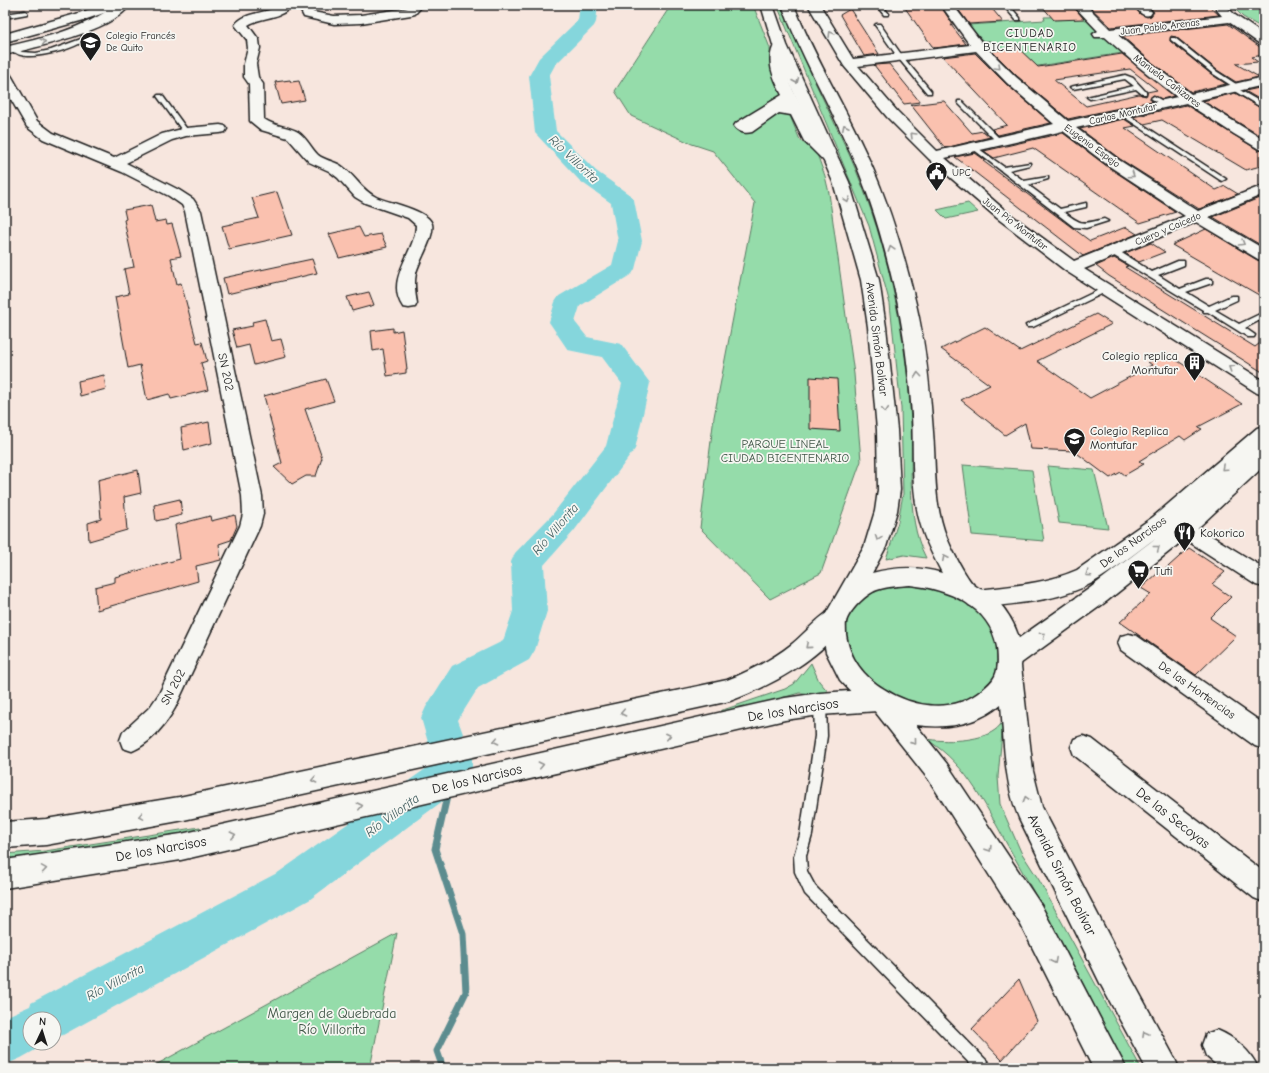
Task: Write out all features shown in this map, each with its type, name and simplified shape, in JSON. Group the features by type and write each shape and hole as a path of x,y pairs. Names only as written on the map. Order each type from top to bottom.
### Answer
{"main road":[{"path":"5,30 74,12 91,5"},
{"path":"5,38 80,17 114,5"},
{"name":"Avenida Simón Bolívar","path":"767,5 780,45 841,182 870,280 878,327 887,430 889,490 883,523 875,547 838,613 835,641 841,661 854,681 880,700 894,708 916,714 938,717 960,714 979,708 994,697 1004,683 1010,662"},
{"name":"Avenida Simón Bolívar","path":"788,5 814,64 865,168 903,287 914,345 923,432 925,486 929,518 934,534 946,561 971,595 998,620 1005,632 1009,645 1020,771 1029,809 1112,974 1163,1068"},
{"name":"De los Narcisos","path":"1010,662 1080,609 1260,449"},
{"name":"De los Narcisos","path":"971,595 1048,590 1073,583 1175,523"},
{"name":"Avenida Simón Bolívar","path":"838,613 853,593 871,582 893,576 918,576 942,581 971,595"},
{"path":"5,835 46,832 179,810 730,690 773,671 797,656 818,638 838,613"},
{"name":"Avenida Simón Bolívar","path":"880,700 938,772 1027,909 1110,1068"},
{"name":"De los Narcisos","path":"5,874 181,847 741,719 820,704 880,700"}],"street":[{"path":"9,50 46,42 83,29 103,19 124,5"},
{"path":"286,5 279,11 270,15 251,18 241,25 253,40 254,48 250,64 251,77 256,84 257,121 266,127 293,135 314,159 334,168 343,175 360,194 370,200 413,215 424,224 425,231 408,271 406,280 406,290 409,303"},
{"path":"306,5 305,7 308,14 334,20 361,20 411,12 417,5"},
{"path":"370,5 375,17"},
{"name":"Juan Pio Montufar","path":"814,5 849,63 892,114 934,156 1002,215 1072,268 1264,389"},
{"name":"Eugenio Espejo","path":"947,5 985,46 1002,70 1065,127 1105,157 1197,217 1264,256"},
{"name":"Manuela Cañizares","path":"1079,5 1107,33 1187,98 1264,146"},
{"path":"1218,5 1231,18 1264,41"},
{"name":"Juan Pablo Arenas","path":"1088,35 1231,18"},
{"path":"780,45 776,62 789,96 809,138 833,162"},
{"path":"849,63 901,58 985,46"},
{"name":"SN 202","path":"6,80 32,124 48,136 114,164 174,193 188,202 193,211 254,506 250,526 167,701 159,714 132,740"},
{"name":"Carlos Montufar","path":"934,156 1123,114 1159,101 1187,98 1264,81"},
{"path":"789,96 741,126 747,129 775,109 784,108 797,112"},
{"path":"114,164 155,142 186,132 220,129"},
{"name":"Cuero y Caicedo","path":"1072,268 1264,189"},
{"path":"1175,523 1264,579"},
{"name":"De las Hortencias","path":"1130,643 1264,738"},
{"name":"De las Secoyas","path":"1082,747 1264,889"},
{"path":"1217,1045 1243,1068"}],"lane":[{"path":"879,5 886,14"},
{"path":"1006,5 1018,19"},
{"path":"5,16 25,13"},
{"path":"878,26 901,58 929,92"},
{"path":"1173,39 1235,88 1264,106"},
{"path":"1073,87 1124,76 1131,80 1144,92"},
{"path":"1090,97 1137,87"},
{"path":"160,96 186,132"},
{"path":"960,102 1000,142"},
{"path":"1123,114 1222,179"},
{"path":"975,148 1075,224 1086,226 1104,221"},
{"path":"1003,169 1028,164"},
{"path":"1022,184 1046,178"},
{"path":"1059,212 1083,205"},
{"path":"1114,252 1251,335"},
{"path":"1151,274 1181,263"},
{"path":"1179,292 1209,281"},
{"path":"1030,325 1108,290"},
{"path":"1208,310 1234,298"},
{"path":"1238,328 1264,315"},
{"path":"820,704 820,736 809,815 800,856 801,872 810,890 984,1068"}],"green space":[{"name":"PARQUE LINEAL CIUDAD BICENTENARIO","path":"671,5 753,5 770,48 771,70 800,140 817,154 829,193 854,374 861,461 821,573 770,599 700,528 714,417 755,203 713,151 692,144 631,116 615,91"},
{"path":"777,5 782,5 805,61 849,154 864,190 882,247 896,304 905,356 911,427 912,504 914,523 926,558 904,555 886,559 898,522 903,494 901,408 890,304 869,226"},
{"path":"1231,5 1264,5 1264,29 1243,17"},
{"path":"1083,16 1123,53 1012,70 989,48 997,47 991,41 983,41 968,25 1045,20 1044,17"},
{"path":"968,203 978,212 946,219 937,210"},
{"path":"963,465 1032,470 1044,541 972,535"},
{"path":"1048,466 1094,470 1108,528 1059,523"},
{"path":"901,583 926,585 949,591 972,604 982,613 997,633 1001,644 995,687 955,711 901,706 857,676 842,634 847,615 860,599 878,588"},
{"path":"811,663 819,681 830,694 799,693 723,715 720,711 785,689 794,684"},
{"path":"1003,721 998,777 1000,804 1021,852 1039,880 1141,1068 1126,1068 1056,933 976,790 954,762 926,739 952,741 980,737 995,730"},
{"path":"200,827 201,831 97,848 5,859 5,854 45,851"},
{"name":"Margen de Quebrada Río Villorita","path":"397,933 370,1068 150,1068"}],"building":[{"path":"903,5 940,5 953,25 951,25 966,44 935,48 932,46"},
{"path":"955,5 989,5 1003,22 969,24"},
{"path":"1041,5 1072,5 1084,19 1054,20"},
{"path":"1088,5 1133,5 1140,14 1147,17 1151,16 1154,12 1148,5 1208,5 1219,15 1111,27"},
{"path":"850,9 879,54 864,56 840,15"},
{"path":"1228,24 1264,50 1264,55 1251,57 1258,62 1236,64 1259,77 1236,82 1217,70 1176,37 1171,36 1170,41 1211,74 1226,84 1191,92 1149,60 1122,36"},
{"path":"1017,47 1038,67 1122,54 1174,96 1162,99 1153,95 1150,98 1152,101 1068,119 1017,76 992,51","holes":["1130,69 1157,90 1147,92 1146,96 1139,94 1086,106 1054,80"]},
{"path":"975,53 1006,84 1051,123 998,135 992,129 1007,125 943,57"},
{"path":"889,64 920,102 904,104 874,65"},
{"path":"290,80 291,82 299,81 305,100 281,104 275,82"},
{"path":"1264,87 1264,102 1245,91"},
{"path":"1235,93 1264,110 1264,138 1203,101"},
{"path":"944,101 972,133 983,131 990,137 945,148 911,105"},
{"path":"1186,105 1258,150 1264,151 1264,165 1246,170 1162,120 1144,124 1133,117"},
{"path":"1124,119 1135,126 1125,128 1216,190 1225,186 1238,194 1199,209 1120,159 1080,129"},
{"path":"1063,133 1108,167 1176,212 1140,223 1033,148 994,158 984,151"},
{"path":"975,153 985,160 983,161 1090,241 1126,227 1137,234 1083,256 955,157"},
{"path":"277,192 292,235 229,249 222,226 259,218 252,198"},
{"path":"1264,196 1264,247 1213,217"},
{"path":"151,205 155,222 166,220 167,225 172,224 181,256 171,258 177,284 181,283 197,343 202,342 207,361 201,363 208,390 171,399 169,394 147,400 140,365 128,368 115,297 129,294 124,269 134,267 124,220 126,219 124,210"},
{"path":"359,227 364,237 381,234 387,247 339,258 329,234"},
{"path":"1206,229 1257,260 1264,262 1264,298 1172,245"},
{"path":"1151,243 1165,252 1139,262 1125,253"},
{"path":"1114,258 1128,266 1125,267 1255,347 1264,340 1264,373 1109,276 1096,266"},
{"path":"312,259 317,273 227,294 223,278"},
{"path":"369,292 374,305 352,311 347,297"},
{"path":"1096,314 1112,324 1037,361 1090,398 1152,365 1148,362 1166,353 1242,404 1198,427 1202,429 1185,440 1180,436 1139,461 1144,464 1125,475 1121,472 1110,478 1074,451 1031,449 1025,423 1005,435 961,400 990,385 941,349 985,327 1020,351"},
{"path":"265,319 271,341 281,339 286,357 254,365 249,345 237,348 232,330 253,326 252,322"},
{"path":"393,328 393,332 402,330 407,369 406,373 387,376 383,349 373,351 371,331"},
{"path":"104,375 106,389 80,396 78,381"},
{"path":"810,377 837,379 840,431 810,429"},
{"path":"326,379 334,401 305,409 322,458 316,476 306,476 292,484 274,467 282,463 264,396"},
{"path":"209,422 212,443 184,450 181,428"},
{"path":"138,470 141,493 124,497 127,530 89,541 88,523 101,519 98,480"},
{"path":"180,499 182,515 156,521 154,505"},
{"path":"235,515 237,526 231,540 219,544 221,560 196,566 198,581 97,610 95,587 115,582 115,577 180,559 175,525 210,516 211,521"},
{"path":"1189,548 1225,572 1212,584 1231,597 1210,618 1236,636 1196,675 1120,622 1151,594 1141,588 1157,574 1159,575"},
{"path":"1019,979 1037,1021 1002,1060 972,1029"}],"waterway":[{"name":"Río Villorita","path":"62,1011 294,886 453,771 453,759 439,718 465,677 517,650 530,611 527,562 563,523 620,449 636,383 611,350 578,344 562,322 568,302 623,269 630,241 622,200 588,176 546,133 539,76 546,62 587,22 589,5"},
{"path":"443,1068 437,1051 466,992 463,934 435,849 448,792"},
{"name":"Río Villorita","path":"5,1042 22,1032"}],"place":[{"name":"Colegio Francés De Quito","path":"91,62"},
{"name":"UPC","path":"937,192"},
{"name":"Colegio replica Montufar","path":"1194,382"},
{"name":"Colegio Replica Montufar","path":"1074,458"},
{"name":"Kokorico","path":"1184,552"},
{"name":"Tuti","path":"1139,590"}],"district":[{"name":"CIUDAD BICENTENARIO","path":"1030,40"}]}
